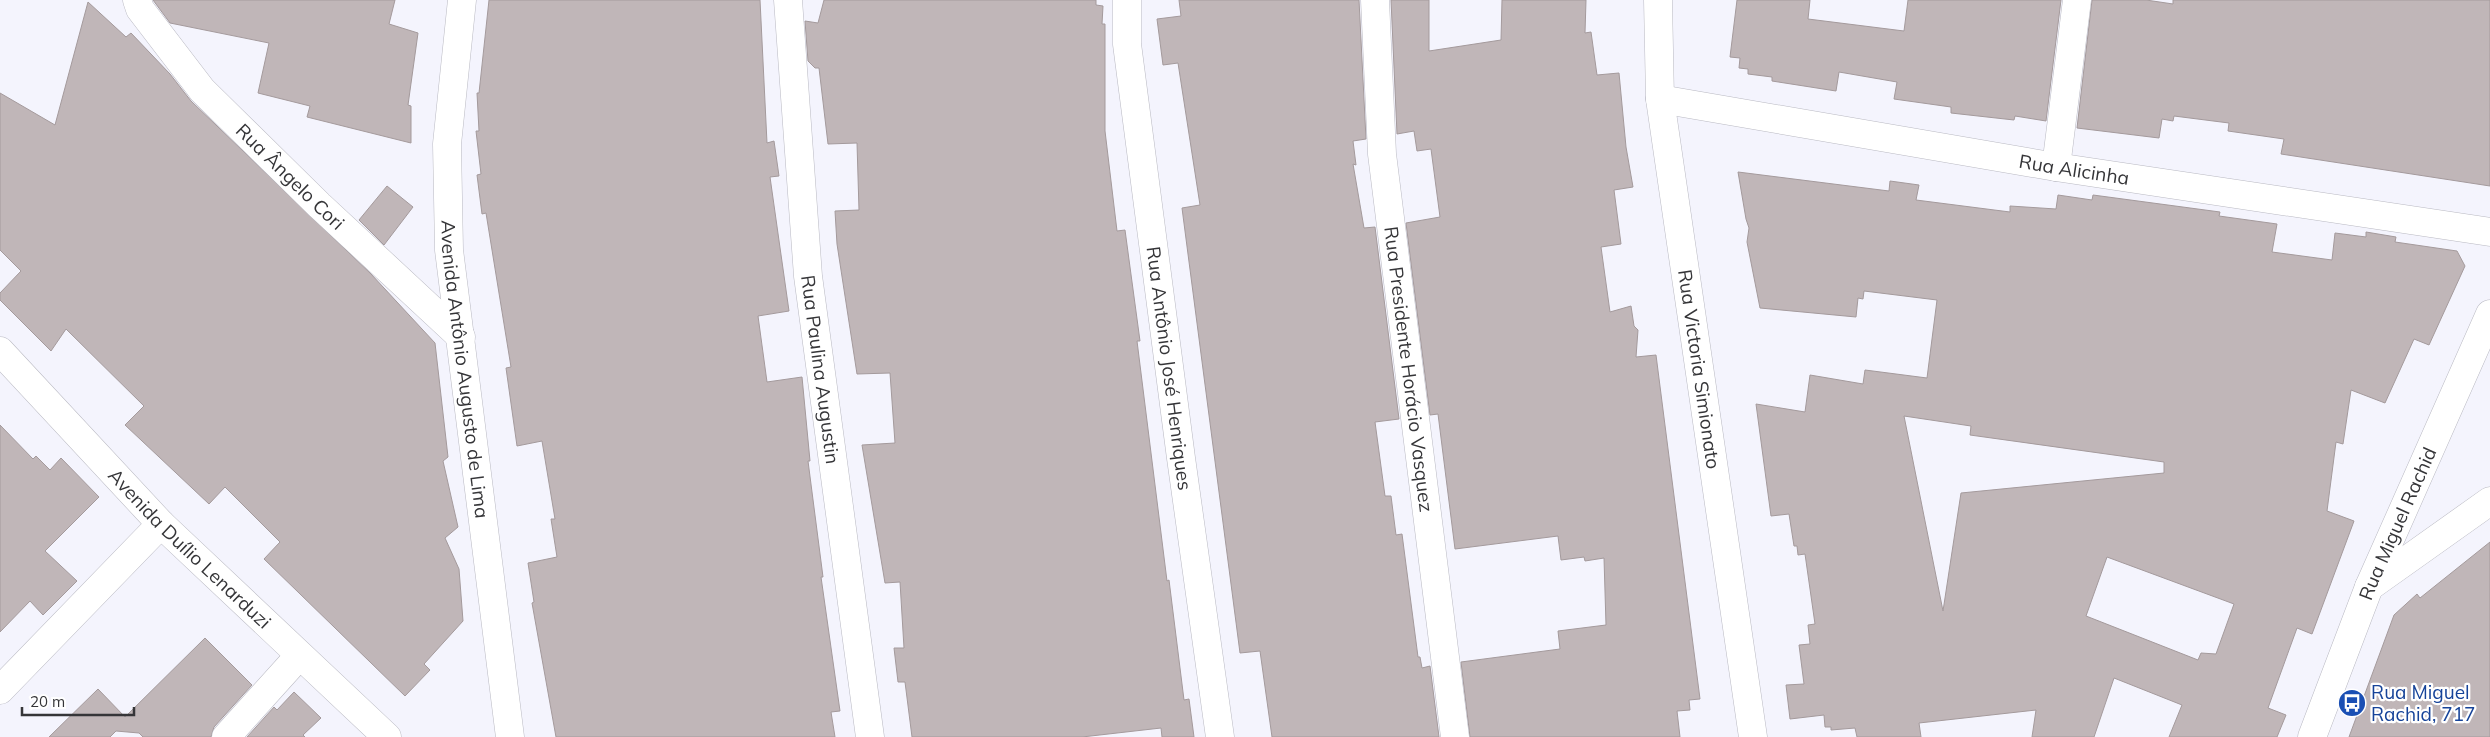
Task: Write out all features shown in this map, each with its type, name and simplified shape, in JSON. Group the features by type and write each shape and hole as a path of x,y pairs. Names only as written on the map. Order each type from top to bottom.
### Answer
{"street":[{"name":"Rua Ângelo Cori","path":"137,0 140,9 202,90 319,205 462,337"},
{"name":"Avenida Antônio Augusto de Lima","path":"462,0 447,144 446,204 449,250 462,337 510,737"},
{"name":"Rua Paulina Augustin","path":"788,0 808,276 870,737"},
{"name":"Rua Antônio José Henriques","path":"1127,0 1127,44 1181,458 1220,737"},
{"name":"Rua Presidente Horácio Vasquez","path":"1375,0 1382,154 1455,737"},
{"name":"Rua Victoria Simionato","path":"1658,0 1660,99 1753,737"},
{"path":"2056,167 2077,0"},
{"name":"Rua Alicinha","path":"1660,99 2056,167 2490,232"},
{"name":"Rua Miguel Rachid","path":"2312,737 2369,587 2490,314"},
{"name":"Avenida Duílio Lenarduzi","path":"0,351 161,524 387,737"},
{"path":"2369,587 2490,501"},
{"path":"0,690 161,524"},
{"path":"226,737 300,656"}],"building":[{"path":"153,0 395,0 389,24 418,33 408,105 411,106 411,143 307,117 310,106 258,93 269,43 170,23"},
{"path":"489,0 760,0 767,143 774,141 779,176 770,177 789,311 758,316 767,382 802,377 810,461 808,461 823,577 821,577 840,711 831,712 835,737 556,737 532,603 534,602 528,563 557,557 551,519 555,519 542,441 517,446 506,368 511,367 486,213 482,214 477,175 481,174 476,131 479,131 477,93 479,93"},
{"path":"824,0 1096,0 1096,5 1103,6 1102,24 1105,24 1105,131 1117,231 1125,230 1140,341 1137,341 1167,581 1169,580 1184,700 1189,699 1194,737 1162,737 1161,728 1082,737 912,737 905,682 898,682 894,648 904,648 900,582 885,583 862,445 895,443 890,373 857,374 837,244 835,211 859,210 857,143 828,144 819,68 815,68 808,61 805,21 818,23"},
{"path":"1179,0 1359,0 1366,139 1353,141 1356,165 1353,164 1364,228 1375,227 1399,419 1375,422 1385,496 1391,496 1396,535 1402,534 1418,657 1420,657 1422,668 1430,666 1439,737 1272,737 1260,651 1240,653 1182,208 1200,205 1178,63 1163,65 1157,19 1181,16"},
{"path":"1391,0 1429,0 1429,51 1501,40 1502,0 1586,0 1585,33 1591,32 1597,75 1619,73 1626,147 1633,187 1614,190 1621,244 1601,247 1610,312 1631,306 1634,326 1638,330 1636,357 1656,355 1700,699 1689,700 1690,710 1677,711 1680,737 1470,737 1461,662 1560,649 1558,631 1606,625 1604,558 1585,561 1584,557 1561,560 1558,536 1455,549 1438,414 1430,415 1406,223 1440,217 1431,149 1417,151 1414,131 1397,134"},
{"path":"1737,0 1810,0 1808,19 1904,31 1908,0 2061,0 2046,121 2015,116 2014,120 1951,113 1951,107 1894,99 1897,82 1839,72 1836,91 1772,81 1772,77 1748,74 1748,69 1739,68 1740,58 1730,57"},
{"path":"2092,0 2146,0 2173,4 2173,0 2490,0 2490,186 2281,154 2284,139 2228,131 2229,123 2174,116 2173,121 2162,119 2159,138 2077,128"},
{"path":"88,2 126,37 131,33 170,74 191,101 371,274 435,343 448,457 443,461 458,527 445,538 459,569 463,621 424,664 430,670 405,696 264,559 280,542 225,487 209,504 125,425 144,406 66,329 51,351 0,300 0,293 21,271 0,250 0,93 55,125"},
{"path":"1738,172 1889,191 1890,181 1919,185 1916,200 2010,212 2010,206 2056,209 2058,195 2092,200 2093,195 2220,212 2219,216 2277,224 2272,252 2332,260 2335,233 2366,237 2366,232 2396,237 2395,242 2457,251 2465,266 2429,345 2414,339 2385,403 2351,390 2343,444 2336,442 2327,511 2354,521 2312,634 2297,628 2268,708 2286,715 2277,737 2169,737 2182,705 2114,678 2094,737 2032,737 2036,710 1919,723 1921,737 1857,737 1855,728 1831,730 1831,727 1825,727 1824,715 1790,719 1786,685 1804,684 1799,645 1810,644 1808,625 1815,624 1805,554 1798,555 1797,546 1794,546 1789,514 1771,516 1756,404 1805,412 1810,375 1863,384 1865,370 1927,378 1937,300 1864,291 1863,299 1858,298 1856,317 1760,308 1747,242 1749,228","holes":["1904,416 1971,426 1970,435 2164,462 2164,473 1961,493 1943,611","2107,557 2234,604 2216,654 2201,653 2198,660 2086,616"]},
{"path":"387,186 413,207 384,245 359,220"},
{"path":"0,425 33,459 36,456 50,470 61,458 99,497 45,551 77,581 43,615 30,601 0,632"},
{"path":"2490,542 2490,737 2349,737 2394,615 2417,594 2420,598"},
{"path":"205,638 252,685 214,727 211,737 143,737 139,733 116,731 110,737 49,737 98,689 125,717"},
{"path":"294,692 321,718 303,735 305,737 247,737 274,707 277,710"}],"place":[{"name":"Rua Miguel Rachid, 717","path":"2352,703"}]}
